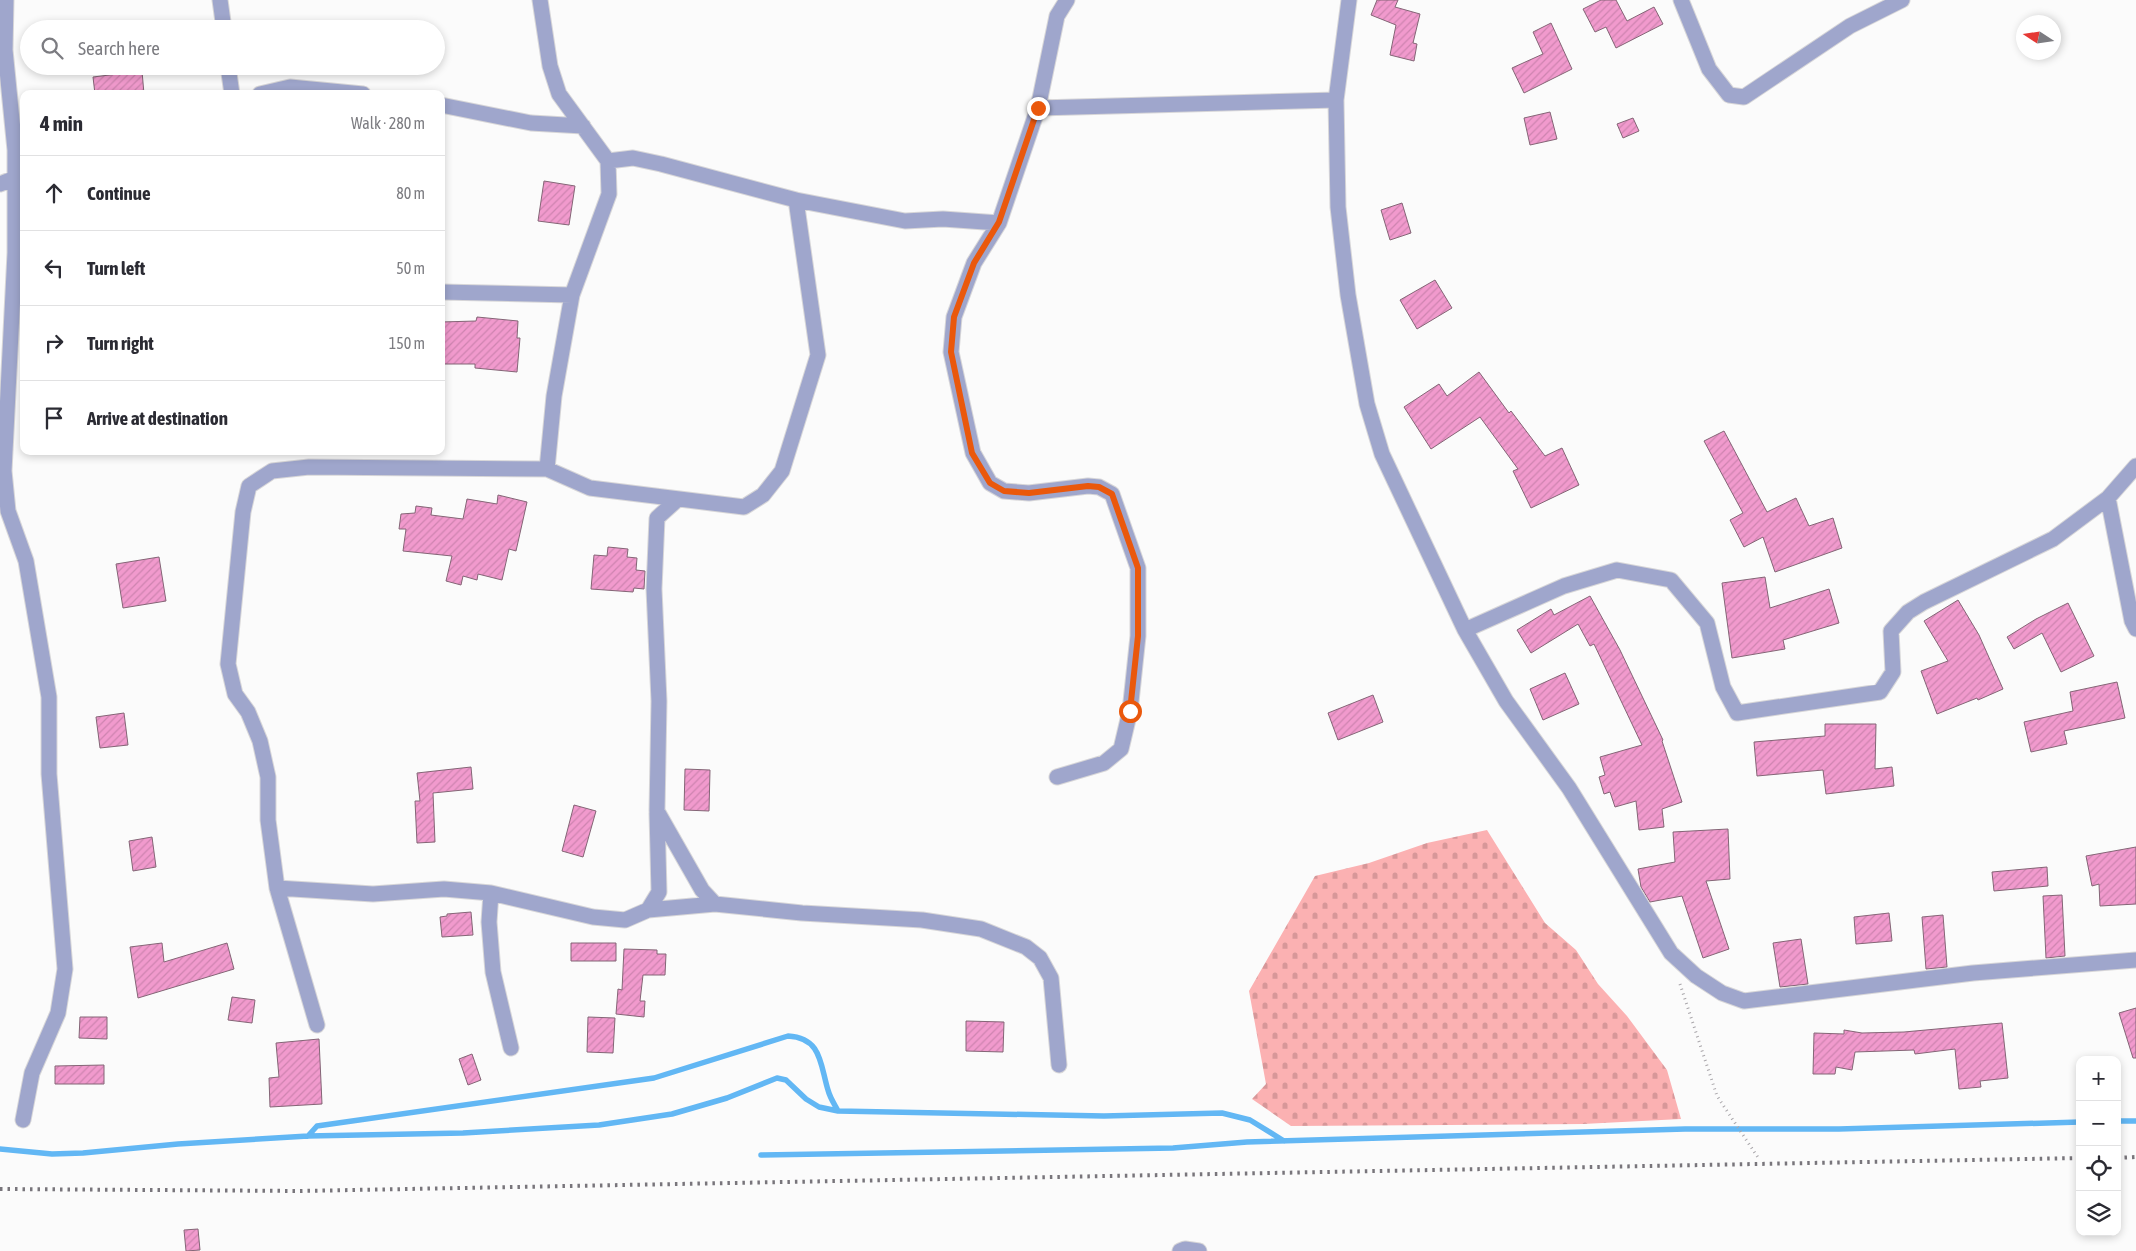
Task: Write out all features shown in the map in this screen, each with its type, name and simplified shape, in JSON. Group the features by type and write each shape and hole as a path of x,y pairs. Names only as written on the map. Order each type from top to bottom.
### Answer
{"street":[{"path":"6,0 5,50 20,150 15,178 15,253 6,322 4,471 8,511 26,561 49,696 49,774 65,969 58,1013 32,1073 23,1120"},
{"path":"220,0 223,20"},
{"path":"540,0 550,66 559,94 608,161 609,194 572,295 554,396 547,469"},
{"path":"1057,777 1104,763 1121,749 1130,711 1138,636 1138,568 1112,494 1099,487 1088,486 1029,493 1004,491 990,483 972,453 951,352 954,317 974,263 999,222 1038,108 1057,16 1067,0"},
{"path":"1349,0 1336,100 1338,207 1348,295 1367,404 1382,454 1465,630 1506,701 1569,788 1672,953 1696,976 1722,993 1744,1001 1973,972 2136,960"},
{"path":"1681,0 1710,69 1729,95 1744,97 1850,26 1902,0"},
{"path":"229,75 231,90"},
{"path":"277,90 290,87 321,90"},
{"path":"1038,108 1336,100"},
{"path":"445,106 531,123 583,126"},
{"path":"608,161 633,158 796,200 905,221 942,219 999,222"},
{"path":"0,184 15,178"},
{"path":"317,1025 277,888 268,820 268,776 260,741 248,712 235,694 228,664 243,512 249,486 272,471 309,467 547,469 590,488 744,507 763,495 782,471 818,355 796,200"},
{"path":"445,292 572,295"},
{"path":"1465,630 1564,586 1617,570 1671,580 1707,623 1723,687 1737,714 1880,692 1893,672 1890,631 1908,612 1924,602 2053,540 2108,498 2136,466"},
{"path":"2108,498 2132,621 2136,629"},
{"path":"648,910 659,892 657,811 659,701 654,590 657,518 678,499"},
{"path":"657,811 702,890 715,904"},
{"path":"277,888 373,894 444,889 491,893 593,917 625,920 648,910 715,904 802,913 922,920 981,929 1026,946 1040,958 1051,978 1059,1065"},
{"path":"491,893 489,922 492,972 511,1048"},
{"path":"1180,1251 1185,1249 1199,1251"}],"path":[{"path":"1679,979 1717,1096 1760,1159"}],"green space":[{"path":"1487,830 1545,923 1576,950 1598,984 1627,1016 1667,1070 1681,1119 1583,1124 1291,1126 1252,1099 1266,1084 1249,991 1315,876 1369,863 1427,843"}],"building":[{"path":"1377,0 1398,0 1395,7 1420,14 1413,43 1417,44 1414,61 1390,55 1396,25 1371,15"},
{"path":"1601,0 1616,0 1627,21 1654,7 1663,24 1616,48 1606,27 1595,32 1583,9"},
{"path":"1551,23 1572,69 1524,93 1512,68 1543,54 1533,32"},
{"path":"142,75 144,90 95,90 93,77"},
{"path":"1550,112 1557,139 1530,145 1524,118"},
{"path":"1633,118 1639,131 1623,138 1617,124"},
{"path":"544,181 575,186 569,225 538,221"},
{"path":"1402,203 1411,233 1390,240 1381,210"},
{"path":"1435,280 1452,308 1417,329 1400,300"},
{"path":"477,317 518,321 517,338 520,338 517,372 475,368 475,364 445,364 445,322 476,321"},
{"path":"1479,372 1509,413 1511,411 1545,456 1562,448 1579,485 1531,508 1513,471 1518,469 1480,417 1431,449 1404,407 1439,384 1447,396"},
{"path":"1724,431 1767,512 1796,498 1809,526 1833,518 1842,548 1775,572 1763,537 1744,547 1730,520 1743,513 1704,441"},
{"path":"498,495 527,502 516,551 509,549 502,580 478,574 477,580 463,576 461,585 446,581 452,556 403,551 406,529 399,529 401,514 415,513 416,506 432,508 431,515 463,519 467,499 497,504"},
{"path":"608,547 628,549 627,557 637,558 636,570 645,571 644,589 634,588 633,592 591,589 594,555 607,556"},
{"path":"159,557 166,601 123,608 116,564"},
{"path":"1765,577 1770,608 1829,589 1839,623 1783,640 1785,649 1732,658 1722,583"},
{"path":"1590,596 1620,650 1663,740 1682,802 1662,809 1664,827 1639,830 1636,801 1615,807 1610,792 1604,794 1599,777 1605,775 1600,757 1642,745 1594,644 1590,646 1578,624 1531,653 1517,630 1551,609 1554,615"},
{"path":"1958,600 1979,635 2003,689 1937,714 1921,671 1948,661 1924,621"},
{"path":"2068,603 2094,656 2061,672 2042,633 2014,649 2007,637 2036,619"},
{"path":"1565,673 1579,704 1543,720 1530,689"},
{"path":"2117,682 2125,718 2064,731 2067,744 2031,752 2024,722 2073,711 2070,692"},
{"path":"1373,695 1383,722 1338,740 1328,713"},
{"path":"124,713 128,745 100,748 96,717"},
{"path":"1825,724 1876,724 1875,769 1892,767 1894,786 1826,794 1823,770 1757,776 1754,742 1825,736"},
{"path":"471,767 473,789 433,793 435,842 417,843 415,801 420,801 417,773"},
{"path":"685,769 710,770 709,811 684,810"},
{"path":"574,805 596,811 583,857 562,851"},
{"path":"1728,829 1730,879 1706,881 1729,949 1703,958 1682,896 1650,902 1641,887 1638,869 1675,862 1673,832"},
{"path":"152,837 156,867 133,871 129,841"},
{"path":"2136,847 2136,904 2100,906 2099,884 2092,886 2086,856"},
{"path":"2047,867 2048,886 1994,891 1992,872"},
{"path":"2062,895 2065,956 2046,958 2043,896"},
{"path":"471,912 473,935 442,937 440,917 447,916 447,914"},
{"path":"1889,913 1892,941 1856,944 1854,917"},
{"path":"1943,915 1947,967 1926,969 1922,917"},
{"path":"1801,939 1808,984 1780,987 1773,943"},
{"path":"162,943 164,962 227,943 234,969 138,998 130,947"},
{"path":"571,943 616,943 616,961 571,961"},
{"path":"624,949 657,950 657,954 666,954 665,975 643,975 640,1001 645,1001 644,1017 616,1014 618,989 622,990"},
{"path":"232,997 255,1000 252,1023 228,1020"},
{"path":"2136,1008 2136,1058 2133,1058 2119,1013"},
{"path":"80,1017 107,1017 107,1039 79,1038"},
{"path":"588,1017 615,1018 613,1053 587,1052"},
{"path":"966,1021 1004,1022 1003,1052 966,1051"},
{"path":"2002,1023 2008,1078 1980,1081 1981,1087 1959,1089 1955,1049 1915,1054 1914,1050 1855,1052 1852,1070 1836,1067 1835,1074 1813,1074 1814,1033 1844,1034 1844,1030 1862,1033 1904,1032"},
{"path":"319,1039 322,1104 270,1107 269,1078 279,1077 276,1043"},
{"path":"472,1054 481,1080 468,1085 459,1059"},
{"path":"104,1065 104,1084 55,1084 55,1066"},
{"path":"198,1229 200,1250 186,1251 184,1230"}],"waterway":[{"path":"308,1136 317,1126 654,1078 788,1036 807,1042 818,1054 831,1099 838,1111"},
{"path":"0,1149 52,1154 83,1153 178,1144 308,1136 463,1133 599,1125 672,1114 727,1098 777,1078 786,1080 806,1099 819,1107 838,1111 1104,1116 1222,1113 1250,1120 1284,1141"},
{"path":"2121,1121 2136,1121"},
{"path":"761,1155 1173,1148 1247,1142 1685,1129 1839,1129 2076,1122"}],"railway":[{"path":"2121,1158 2136,1157"},
{"path":"0,1189 299,1191 2076,1158"}],"route":[{"path":"1038,108 999,222 974,263 954,317 951,352 972,453 990,483 1004,491 1029,493 1088,486 1099,487 1112,494 1138,568 1138,636 1130,711"}]}
